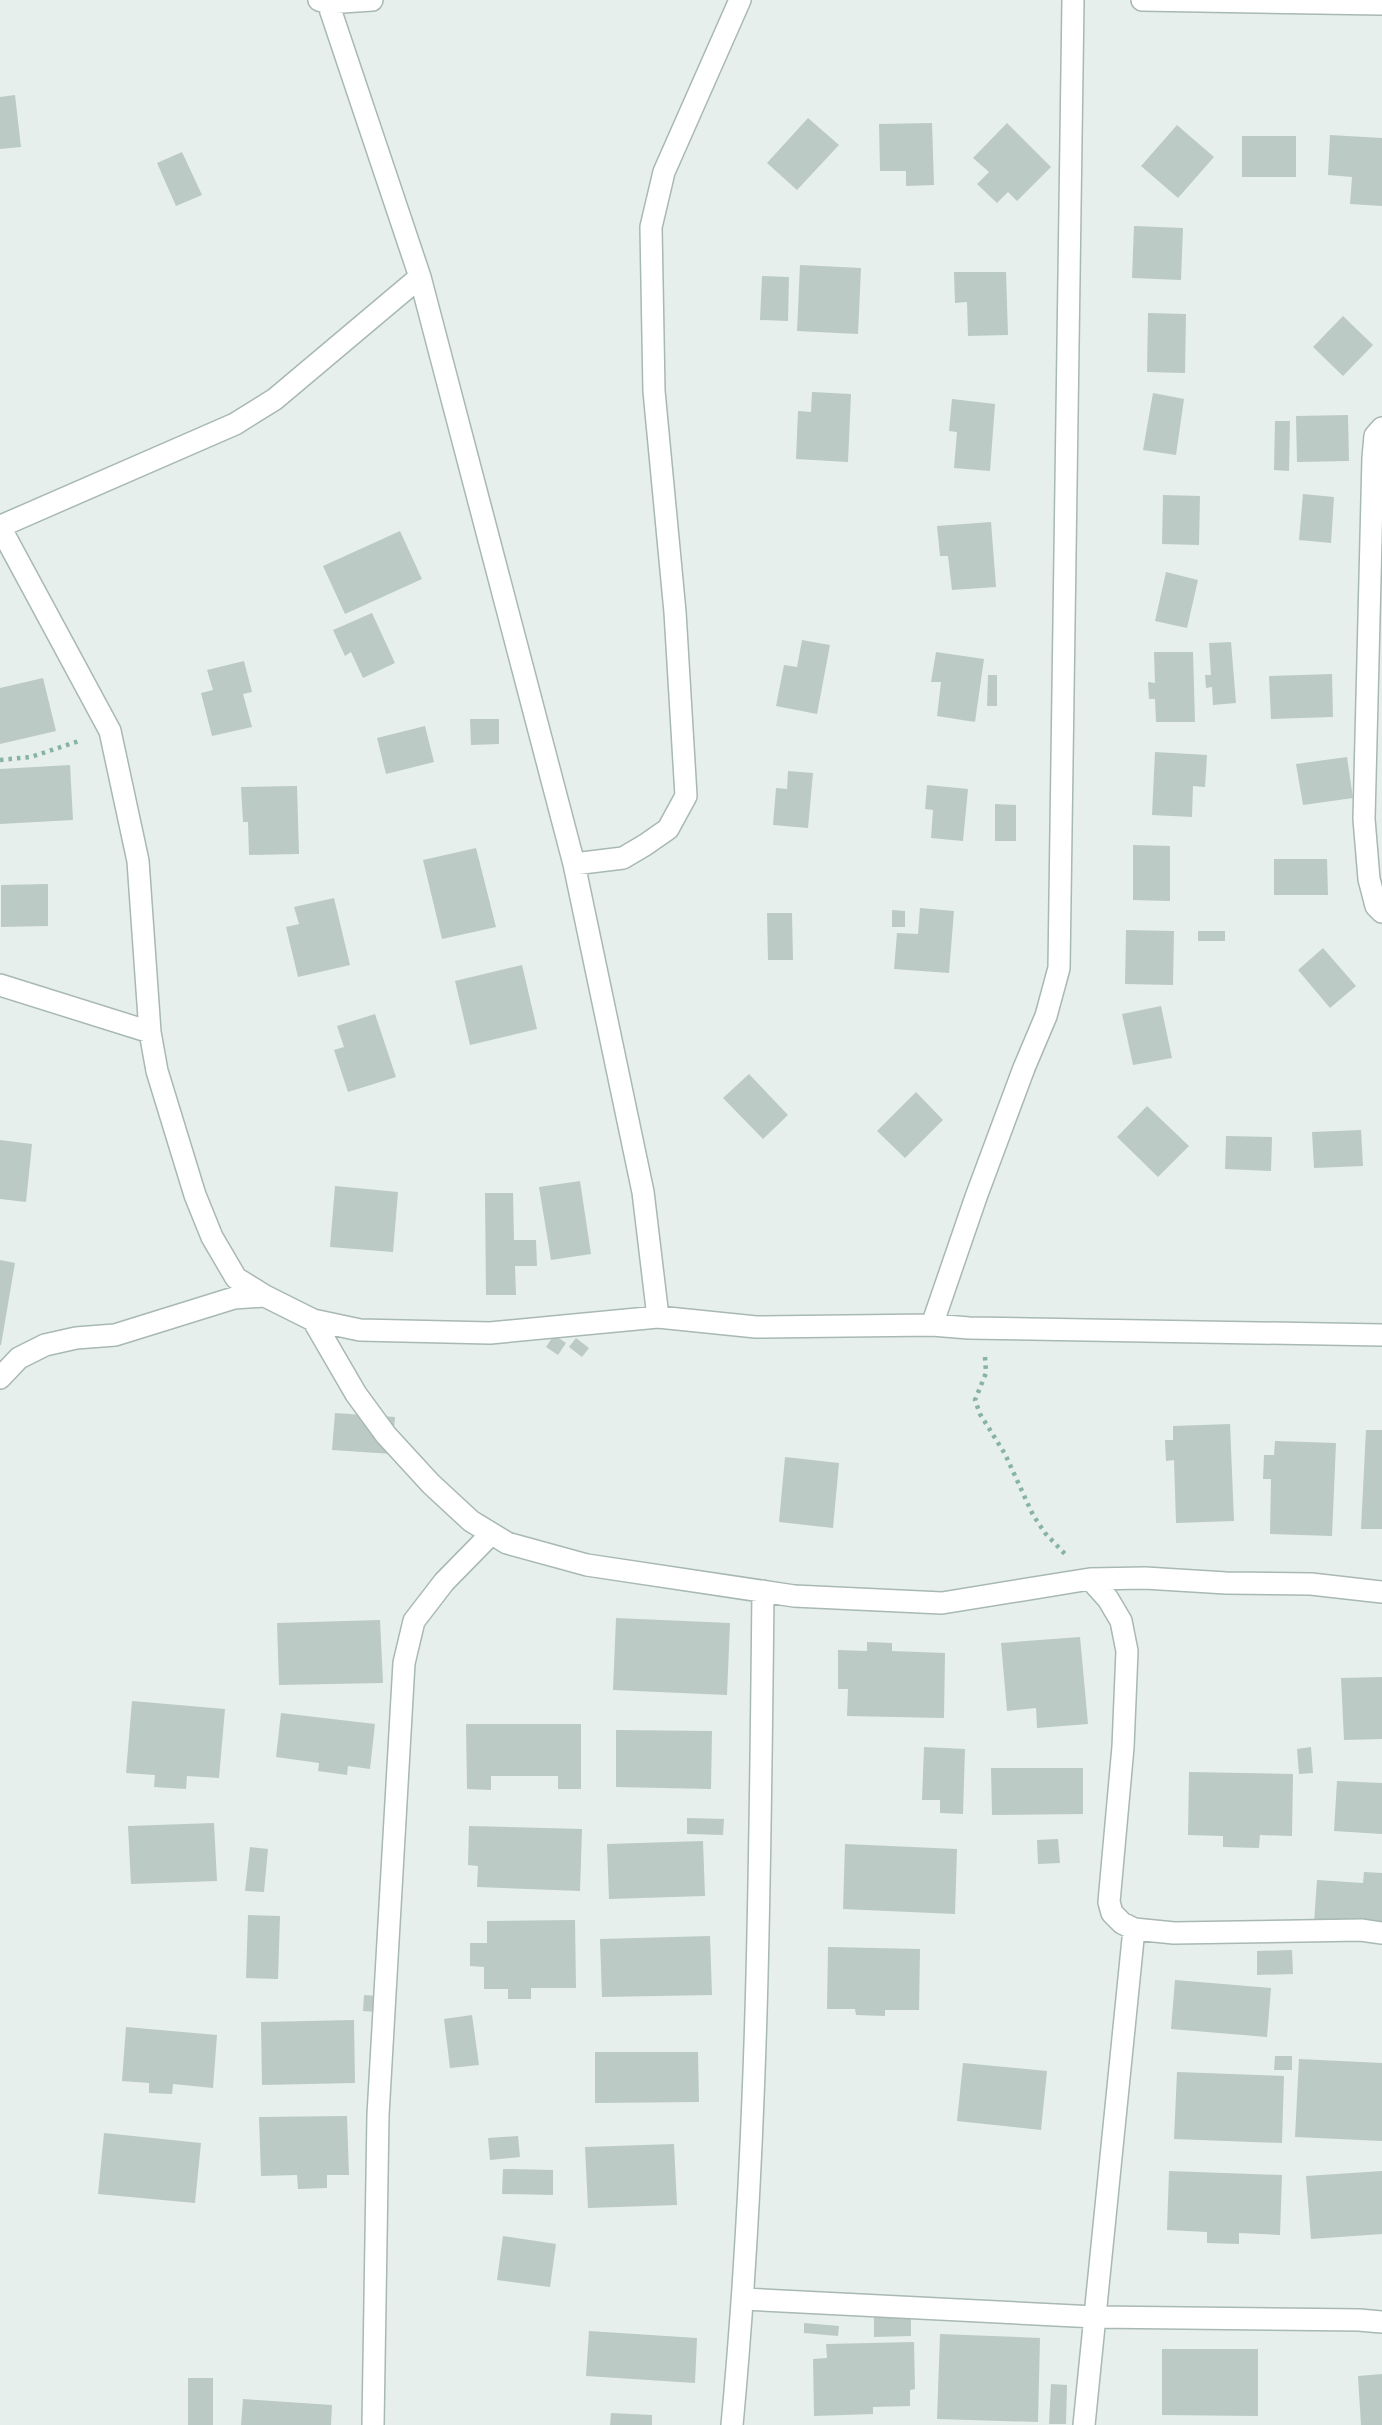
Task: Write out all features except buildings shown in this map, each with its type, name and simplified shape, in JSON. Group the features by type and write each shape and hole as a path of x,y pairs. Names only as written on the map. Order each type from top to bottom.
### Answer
{"street":[{"path":"372,0 324,1 420,276 574,864 643,1192 658,1317"},
{"path":"574,864 623,858 645,845 668,829 686,796 675,612 654,391 651,227 663,172 740,0"},
{"path":"932,1325 975,1197 1046,1016 1059,968 1073,0"},
{"path":"1142,0 1382,4"},
{"path":"420,276 275,399 235,424 0,527 110,731 138,861 150,1032 157,1071 195,1195 212,1237 236,1278 313,1320 360,1330 490,1333 658,1317 756,1326 932,1325 969,1328 1382,1335"},
{"path":"1382,428 1375,436 1373,458 1364,819 1368,879 1376,906 1382,912"},
{"path":"0,985 150,1032"},
{"path":"1,1375 19,1358 45,1345 76,1338 115,1335 234,1298 265,1296"},
{"path":"313,1320 356,1394 386,1435 431,1484 471,1521 507,1543 587,1565 794,1595 942,1603 1090,1579 1145,1578 1311,1584 1382,1592"},
{"path":"373,2425 379,2115 404,1663 414,1621 444,1582 491,1534"},
{"path":"1090,1579 1108,1599 1121,1621 1127,1651 1123,1747 1109,1902 1112,1913 1122,1923 1134,1929 1174,1933 1361,1930 1382,1933"},
{"path":"732,2425 744,2299 760,1931 763,1591"},
{"path":"1084,2425 1134,1929"},
{"path":"744,2299 1096,2317 1359,2319 1382,2322"}],"path":[{"path":"0,761 31,757 110,731"},
{"path":"969,1328 985,1354 987,1364 975,1400 980,1414 1005,1454 1033,1515 1045,1533 1090,1579"}]}
